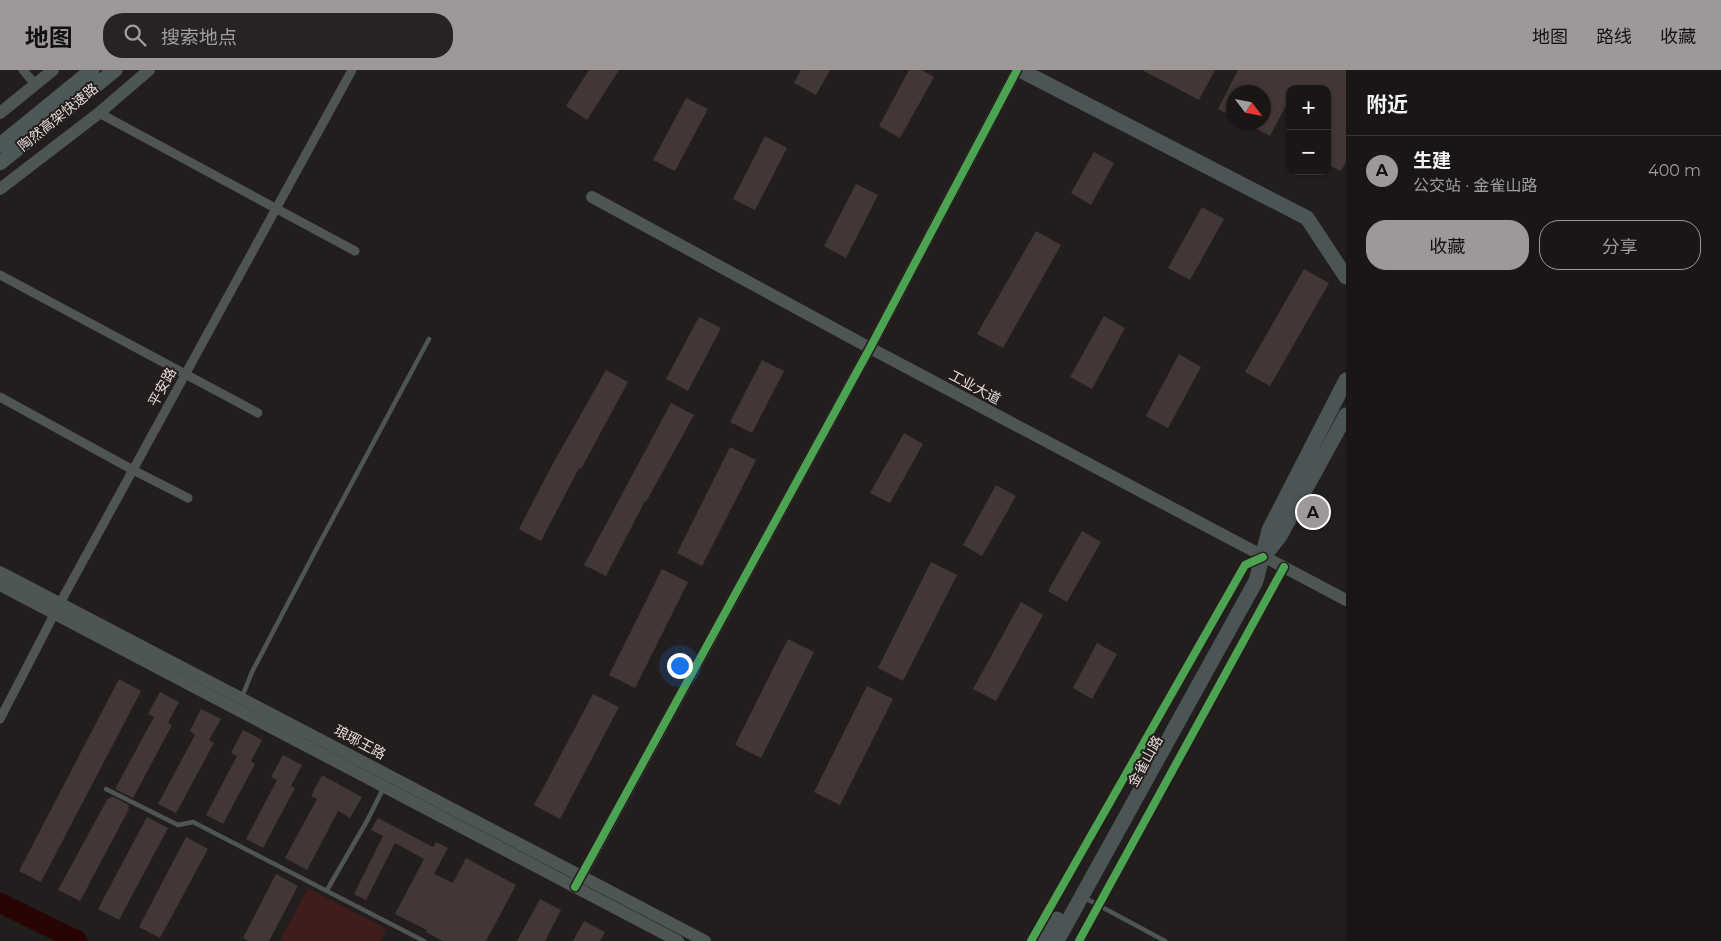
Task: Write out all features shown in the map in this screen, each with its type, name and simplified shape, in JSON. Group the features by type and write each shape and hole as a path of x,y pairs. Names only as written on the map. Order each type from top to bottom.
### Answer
{"highway":[{"name":"陶然高架快速路","path":"0,145 92,70"},
{"name":"陶然高架快速路","path":"0,163 115,70"}],"main road":[{"path":"0,113 53,70"},
{"path":"0,189 99,113 149,70"},
{"path":"1018,70 1307,218 1346,277"},
{"name":"工业大道","path":"592,197 870,348 1346,600"},
{"name":"金雀山路","path":"1057,941 1256,581 1269,530 1346,380"},
{"name":"金雀山路","path":"1045,941 1248,577 1280,536 1346,415"},
{"name":"琅琊王路","path":"0,572 58,608 578,881 705,941"},
{"name":"琅琊王路","path":"0,585 58,608 242,697 388,780"},
{"name":"琅琊王路","path":"578,881 678,941"}],"street":[{"path":"23,70 35,84"},
{"name":"平安路","path":"0,720 58,608 352,70"},
{"path":"578,881 870,348 1018,70"},
{"path":"99,113 355,251"},
{"path":"0,275 258,413"},
{"path":"0,397 188,498"}],"lane":[{"path":"242,697 252,672 429,339"},
{"path":"326,890 367,821 388,780"},
{"path":"106,789 178,825 193,822 424,941"},
{"path":"1082,897 1165,941"}],"shaded area":[{"path":"308,888 386,929 380,941 280,941"}],"building":[{"path":"589,70 619,70 587,120 566,106"},
{"path":"801,70 830,70 816,95 794,83"},
{"path":"909,70 922,70 934,77 900,138 879,126"},
{"path":"1142,70 1215,70 1199,100"},
{"path":"1238,70 1346,70 1346,162 1341,171 1331,166 1331,85 1286,85 1286,106 1270,136 1259,130 1271,130 1271,85 1230,85"},
{"path":"1226,93 1226,113 1218,109"},
{"path":"686,98 708,109 675,171 653,160"},
{"path":"765,136 787,148 755,210 733,199"},
{"path":"1094,152 1114,163 1091,205 1071,193"},
{"path":"856,184 878,195 846,258 824,246"},
{"path":"1202,207 1224,219 1190,280 1168,268"},
{"path":"1036,231 1061,245 1003,348 977,334"},
{"path":"1304,269 1329,283 1270,386 1245,372"},
{"path":"1104,316 1125,328 1092,389 1070,377"},
{"path":"699,317 721,328 688,391 666,379"},
{"path":"1179,354 1201,367 1168,428 1146,416"},
{"path":"762,360 784,371 752,433 730,422"},
{"path":"606,370 628,382 581,469 579,468 541,541 519,529 551,467"},
{"path":"671,403 694,415 645,501 606,576 584,565"},
{"path":"904,433 923,444 890,503 870,493"},
{"path":"730,447 756,460 702,566 677,553"},
{"path":"996,485 1016,496 982,556 963,545"},
{"path":"1082,531 1101,542 1067,602 1048,591"},
{"path":"931,562 957,575 903,681 878,668"},
{"path":"662,569 688,582 635,688 609,675"},
{"path":"1021,602 1043,615 996,701 973,689"},
{"path":"788,639 814,652 761,758 735,745"},
{"path":"1097,643 1117,654 1092,699 1073,688"},
{"path":"119,679 141,691 41,882 19,871"},
{"path":"867,686 893,699 840,805 814,792"},
{"path":"160,692 179,702 168,723 172,725 133,798 115,789 154,717 148,714"},
{"path":"593,694 619,707 560,819 534,805"},
{"path":"201,709 221,719 209,740 214,743 176,813 158,804 195,735 190,731"},
{"path":"243,730 262,740 251,761 255,764 223,824 206,815 237,756 231,753"},
{"path":"283,755 302,765 291,786 295,788 263,848 246,839 277,780 271,777"},
{"path":"322,775 362,797 350,818 338,811 307,870 285,858 317,799 311,796"},
{"path":"112,796 129,805 129,809 80,901 58,890 108,798 110,799"},
{"path":"147,817 168,828 119,920 98,909"},
{"path":"378,818 433,847 436,842 448,848 434,874 453,883 466,858 516,885 486,941 443,941 426,932 427,930 395,914 424,859 395,843 366,900 354,894 383,836 371,830"},
{"path":"186,837 208,849 160,938 139,927"},
{"path":"276,874 298,886 269,941 249,941 243,938"},
{"path":"540,899 561,910 545,941 517,941"},
{"path":"584,921 605,932 600,941 573,941"}],"waterway":[{"path":"0,903 78,941"}],"cycle path":[{"path":"575,887 870,348 1017,70"},
{"path":"1031,941 1245,565 1263,557"},
{"path":"1079,941 1284,567"}],"place":[{"name":"生建","path":"1313,512"}]}
